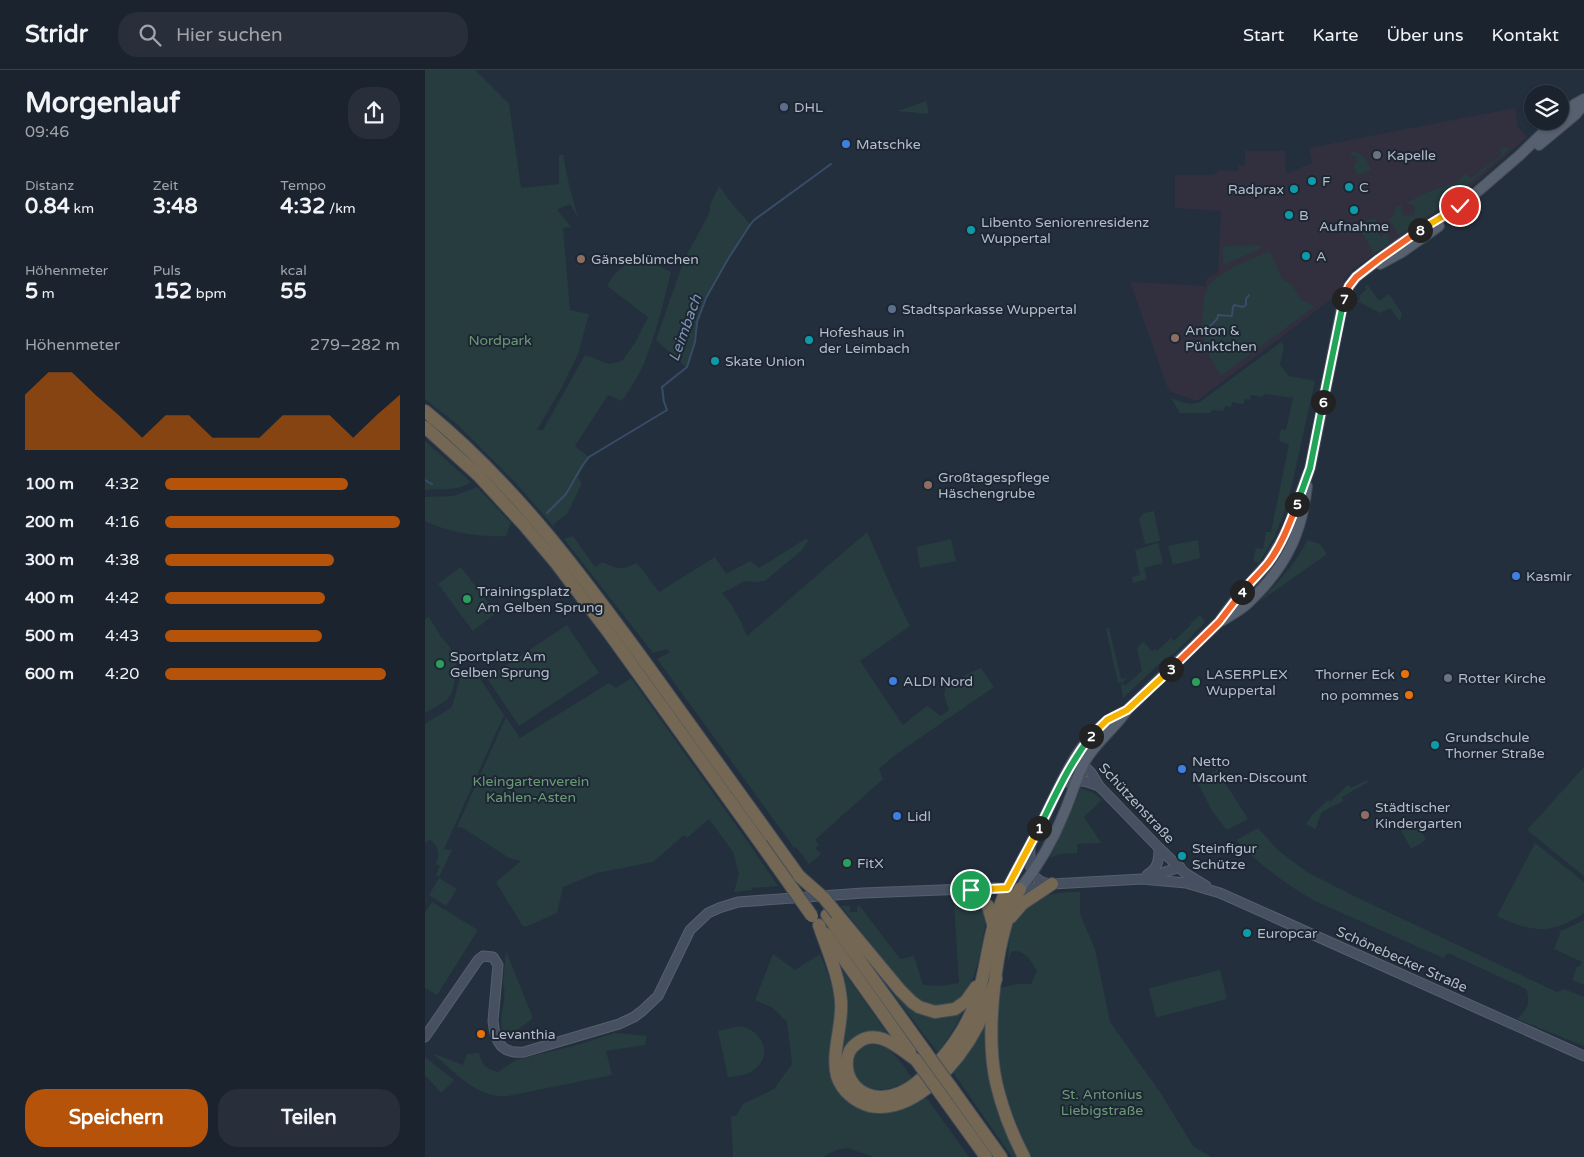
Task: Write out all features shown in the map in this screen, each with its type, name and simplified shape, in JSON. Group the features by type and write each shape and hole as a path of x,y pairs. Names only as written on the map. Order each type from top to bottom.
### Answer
{"highway":[{"path":"425,411 456,438 524,525 591,599 775,843 799,876 824,917 947,1092 986,1157"},
{"path":"425,427 482,471"},
{"path":"591,599 761,844 824,917 919,1007 935,1012 955,1009 966,1002 981,979"},
{"path":"999,926 1022,904 1052,884"},
{"path":"921,1055 872,1036 859,1041 853,1046 849,1053 848,1074 855,1086 868,1095 877,1097 895,1095 917,1083 942,1058 963,1029 973,1009 999,926 1014,889"},
{"path":"971,890 988,906 999,926 991,1029 993,1064 1001,1102 1024,1157"},
{"path":"824,917 841,1001 836,1056 838,1078 849,1095 867,1105 876,1107 896,1104 913,1097 939,1077 953,1062 974,1031 995,979"},
{"path":"947,1092 1001,1157"}],"main road":[{"path":"1569,109 1584,99"},
{"path":"1520,155 1539,145 1584,104"},
{"path":"1014,889 1032,874 1042,860 1083,765 1092,749 1127,710 1219,622 1243,608 1269,580 1289,553 1305,511 1309,469 1344,297 1349,286 1356,277 1416,243 1446,220 1546,130"},
{"path":"1014,889 1030,845 1075,757 1095,731 1107,720 1127,710"},
{"name":"Schützenstraße","path":"1075,757 1092,774 1099,786 1180,868"},
{"path":"1062,782 1076,781 1099,786"},
{"path":"1030,845 1032,874 1040,881 1052,884"},
{"path":"1142,879 1156,868 1159,862 1159,848"},
{"path":"425,1037 478,960 483,956 493,957 497,965 494,1029 498,1042 510,1052 524,1052 619,1024 634,1017 658,996 690,930 708,913 738,902 807,896 1030,889 1052,884 1142,879 1180,868 1186,883"},
{"name":"Schönebecker Straße","path":"1180,868 1209,889"},
{"name":"Schönebecker Straße","path":"1142,879 1186,883 1209,889 1584,1056"}],"shaded area":[{"path":"1515,108 1518,127 1527,137 1465,192 1352,270 1346,276 1338,294 1198,400 1169,391 1130,282 1206,286 1207,278 1218,273 1221,211 1175,208 1175,175 1213,175 1220,170 1238,171 1239,165 1245,165 1245,151 1285,151 1286,174 1312,163 1309,148"}],"green space":[{"name":"Nordpark","path":"425,70 475,70 509,104 521,188 559,184 559,155 563,155 578,218 570,204 558,209 571,227 563,228 570,310 589,314 578,354 562,387 537,430 543,430 585,355 609,364 622,361 635,343 648,317 607,286 614,275 635,255 671,272 654,337 639,375 622,401 608,395 575,446 589,457 578,477 582,483 567,514 554,524 555,528 514,481 457,424 425,399"},
{"path":"926,101 928,114 898,111"},
{"path":"1502,148 1511,148 1449,201 1399,235 1389,219 1395,214 1396,207 1402,205 1401,213 1405,216 1414,214 1415,207 1412,204 1406,203 1428,192 1457,182 1466,173 1470,179 1502,154 1500,150"},
{"path":"1353,151 1366,159 1371,170 1357,175 1353,165 1356,164 1356,156 1351,156 1350,154"},
{"path":"719,186 750,224 705,298 696,322 694,342 686,367 656,340 684,260 710,212 710,205"},
{"path":"1375,218 1380,226 1376,228 1380,237 1386,234 1391,242 1374,253 1359,228"},
{"path":"1263,245 1258,250 1223,265 1223,246"},
{"path":"1270,251 1282,279 1292,285 1301,300 1315,306 1221,376 1211,359 1205,341 1202,314 1205,295 1212,282 1225,272"},
{"path":"1367,284 1379,301 1389,294 1402,314 1400,321 1390,308 1380,313 1357,301 1360,300 1359,296 1367,289 1365,288"},
{"path":"1281,342 1284,346 1280,365 1289,376 1315,381 1291,489 1283,516 1274,538 1259,563 1253,561 1256,548 1263,549 1266,532 1271,532 1289,444 1279,441 1281,429 1286,430 1293,398 1264,394 1263,397 1251,395 1250,400 1245,399 1243,404 1232,402 1231,407 1225,406 1224,411 1212,410 1211,413 1180,413 1171,398 1189,404 1200,402"},
{"path":"425,441 471,482 455,488 425,490"},
{"path":"477,487 511,523 506,536 464,533 425,521 425,497 454,496"},
{"path":"1154,511 1160,541 1145,544 1139,518 1144,513"},
{"path":"867,532 910,626 860,661 903,725 927,706 941,716 949,710 944,695 946,684 981,668 994,687 898,753 879,769 883,779 815,840 819,845 815,848 821,854 809,864 796,847 794,848 657,659 670,652 667,649 653,653 564,539 573,536 595,567 602,562 619,568 637,563 659,592 715,557 726,574 750,561 759,568 807,538 808,541 801,551 765,581 745,581 722,593 733,608 747,636"},
{"path":"951,539 956,561 920,568 917,547"},
{"path":"1198,540 1200,558 1173,565 1168,546"},
{"path":"1307,540 1320,544 1327,554 1256,604 1291,566"},
{"path":"1158,543 1163,563 1144,568 1147,579 1133,583 1132,577 1140,575 1135,550"},
{"name":"Trainingsplatz Am Gelben Sprung","path":"461,567 496,613 473,631 438,584"},
{"path":"1200,615 1205,622 1176,652 1162,661 1123,698 1121,685 1124,684 1125,686 1142,671 1137,648 1146,639 1144,642 1152,651 1155,649 1157,651 1171,638 1174,641"},
{"name":"Sportplatz Am Gelben Sprung","path":"429,617 455,657 457,671 452,692 447,700 425,713 425,619"},
{"path":"567,625 599,673 519,726 487,678"},
{"path":"1109,628 1121,679 1127,678 1123,682 1118,683 1106,629"},
{"path":"475,671 504,715 444,849 452,850 439,877 436,875 440,866 436,864 438,857 437,848 430,840 425,843 425,724 452,707 461,674"},
{"name":"Kleingartenverein Kahlen-Asten","path":"631,678 778,886 752,888 752,890 734,892 739,874 733,852 709,819 687,838 684,835 653,862 597,873 563,887 557,913 525,927 496,882 521,861 509,858 463,828 457,827 506,717 520,738 609,683 616,688"},
{"path":"1584,767 1584,876 1527,830"},
{"path":"1217,770 1248,819 1227,830 1212,811 1197,781"},
{"path":"1367,780 1368,782 1342,797 1343,801 1322,812 1315,829 1306,824 1312,815 1328,800 1330,802 1348,785 1351,788"},
{"path":"1081,788 1094,793 1102,800 1084,817 1101,843 1077,844 1077,853 1059,854 1050,858"},
{"path":"1414,818 1426,840 1411,849 1399,826"},
{"path":"1258,828 1279,851 1307,872 1557,992 1564,989 1584,997 1584,1046 1517,1019 1524,1012 1528,1002 1526,989 1448,953 1443,958 1315,901 1293,888 1273,874 1236,840"},
{"path":"1535,843 1584,882 1584,913 1551,928 1541,929 1520,926 1497,916"},
{"path":"439,878 457,889 446,906 429,895"},
{"name":"St. Antonius Liebigstraße","path":"1080,892 1080,914 1095,949 1110,1022 1160,1092 1193,1146 1211,1157 1031,1157 1007,1097 999,1064 998,1026 1001,988 1017,984 1031,984 1037,971 1021,952 1012,951 1008,960 1010,929 1021,911 1040,898 1056,893"},
{"path":"432,902 478,930 437,995 425,988 425,913"},
{"path":"954,902 971,902 980,905 985,912 985,928 978,962 971,983 958,999 950,1004 939,1006 924,1004 909,992 841,906 850,906 850,912 857,912 859,905 900,959 914,956 923,985 940,986 959,983"},
{"path":"1584,920 1584,985 1572,980 1577,967 1582,962 1554,949 1560,934 1559,932"},
{"path":"506,951 533,1018 516,1031 511,1042 505,1036 501,1022"},
{"path":"773,954 795,970 820,954 830,981 835,1004 829,1071 837,1091 860,1109 880,1113 899,1110 926,1097 969,1157 873,1157 848,1148 836,1150 823,1157 733,1157 731,1116 736,1116 743,1104 774,1089 792,1064 787,1022 773,1008 755,1000"},
{"path":"836,961 890,1037 863,1034 844,1080"},
{"path":"869,962 919,1010 967,1004 938,1053"},
{"path":"1220,970 1227,999 1156,1016 1150,988"},
{"path":"989,1011 987,1035 1020,1157 1012,1157 952,1071"},
{"path":"739,1026 747,1028 759,1037 764,1049 764,1056 761,1063 749,1073 728,1077 718,1031"},
{"path":"614,1033 647,1036 645,1045 606,1051 612,1075 508,1096 497,1096 476,1088 432,1053 463,1065 467,1054 479,1053 485,1066 498,1072 516,1060 581,1044"},
{"path":"870,1044 884,1047 895,1055 912,1078 894,1087 878,1089 866,1086 858,1079 853,1069 854,1059 859,1050"},
{"path":"425,1057 454,1080 441,1093 425,1075"}],"waterway":[{"name":"Leimbach","path":"547,513 566,494 589,457 667,410 662,387 687,367 695,342 697,322 706,298 750,225 754,220 831,164"},
{"path":"1210,326 1217,319 1218,315 1232,316 1234,305 1243,307 1246,305 1246,299 1249,295"},
{"name":"Leimbach","path":"425,480 432,484"}],"place":[{"name":"DHL","path":"784,107"},
{"name":"Matschke","path":"846,144"},
{"name":"Kapelle","path":"1377,155"},
{"name":"F","path":"1312,181"},
{"name":"C","path":"1349,187"},
{"name":"Radprax","path":"1294,189"},
{"name":"Aufnahme","path":"1354,210"},
{"name":"B","path":"1289,215"},
{"name":"Libento Seniorenresidenz Wuppertal","path":"971,230"},
{"name":"A","path":"1306,256"},
{"name":"Gänseblümchen","path":"581,259"},
{"name":"Stadtsparkasse Wuppertal","path":"892,309"},
{"name":"Anton & Pünktchen","path":"1175,338"},
{"name":"Hofeshaus in der Leimbach","path":"809,340"},
{"name":"Skate Union","path":"715,361"},
{"name":"Großtagespflege Häschengrube","path":"928,485"},
{"name":"Kasmir","path":"1516,576"},
{"name":"Trainingsplatz Am Gelben Sprung","path":"467,599"},
{"name":"Sportplatz Am Gelben Sprung","path":"440,664"},
{"name":"Thorner Eck","path":"1405,674"},
{"name":"Rotter Kirche","path":"1448,678"},
{"name":"ALDI Nord","path":"893,681"},
{"name":"LASERPLEX Wuppertal","path":"1196,682"},
{"name":"no pommes","path":"1409,695"},
{"name":"Grundschule Thorner Straße","path":"1435,745"},
{"name":"Netto Marken-Discount","path":"1182,769"},
{"name":"Städtischer Kindergarten","path":"1365,815"},
{"name":"Lidl","path":"897,816"},
{"name":"Steinfigur Schütze","path":"1182,856"},
{"name":"FitX","path":"847,863"},
{"name":"Europcar","path":"1247,933"},
{"name":"Levanthia","path":"481,1034"}],"route":[{"path":"971,890 1007,888 1067,771 1095,731 1107,720 1127,710 1206,635 1268,563 1288,528 1310,468 1344,297 1351,282 1398,245 1460,206"}]}
